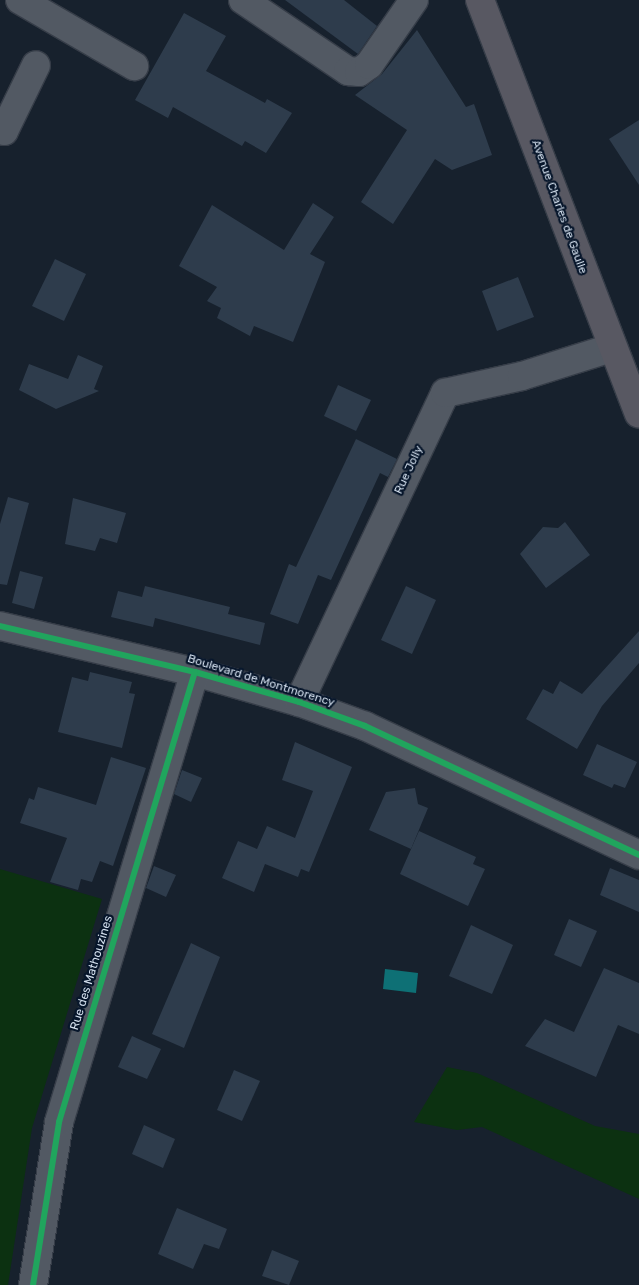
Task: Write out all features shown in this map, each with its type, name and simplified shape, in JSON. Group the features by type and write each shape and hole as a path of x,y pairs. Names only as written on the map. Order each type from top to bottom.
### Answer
{"main road":[{"name":"Avenue Charles de Gaulle","path":"480,0 512,74 611,348 639,414"}],"street":[{"path":"20,0 134,66"},
{"path":"243,0 348,71 359,72 369,65 414,0"},
{"path":"1,133 36,65"},
{"name":"Rue Jolly","path":"299,702 445,393 522,376 611,348"},
{"name":"Boulevard de Montmorency","path":"0,626 195,672 299,702 365,726 639,855"},
{"name":"Rue des Mathouzines","path":"33,1285 59,1122 195,672"}],"shaded area":[{"path":"0,869 102,899 32,1128 8,1285 0,1285"},
{"path":"385,969 418,973 416,993 383,989"},
{"path":"447,1067 477,1073 595,1126 639,1134 639,1199 482,1127 457,1130 414,1122"}],"building":[{"path":"285,0 344,0 377,26 358,54"},
{"path":"184,13 226,36 206,71 265,103 267,99 292,113 266,153 245,141 242,146 173,107 168,118 135,100"},
{"path":"417,30 466,107 474,104 492,155 452,170 435,159 393,224 361,202 407,130 355,95 382,74"},
{"path":"639,120 639,185 609,139"},
{"path":"313,203 334,217 310,254 325,262 293,342 254,326 250,336 217,318 221,308 207,301 217,287 179,266 212,205 284,250"},
{"path":"55,259 86,274 64,321 32,306"},
{"path":"518,277 534,317 497,331 482,291"},
{"path":"78,355 103,366 94,389 99,391 56,409 19,390 29,364 68,379"},
{"path":"338,385 371,400 356,431 324,416"},
{"path":"356,439 397,459 388,477 380,473 331,580 318,575 298,624 270,614 289,564 296,567"},
{"path":"8,497 29,503 7,585 0,584 0,524"},
{"path":"73,498 126,513 117,543 100,538 95,551 65,544"},
{"path":"565,522 590,555 546,588 520,554 543,527 558,528"},
{"path":"20,571 43,577 34,609 12,603"},
{"path":"145,586 230,607 228,614 265,623 260,645 155,618 153,627 111,617 118,591 142,597"},
{"path":"406,586 436,600 412,654 381,640"},
{"path":"639,631 639,663 602,706 577,749 526,719 543,689 553,694 560,681 582,694"},
{"path":"90,672 132,682 129,693 135,694 122,748 58,732 72,677 88,681"},
{"path":"295,742 352,767 309,872 301,869 298,877 265,864 254,892 222,878 238,841 257,849 267,826 295,838 313,791 282,780"},
{"path":"597,744 637,762 625,788 614,784 612,788 583,775"},
{"path":"111,757 146,768 113,866 100,861 92,882 81,879 78,890 50,882 67,838 20,823 29,798 34,800 38,787 96,805"},
{"path":"182,770 202,778 191,802 174,794"},
{"path":"415,788 418,804 428,808 411,849 369,830 386,792"},
{"path":"419,831 476,857 473,864 485,869 468,906 400,874"},
{"path":"154,866 176,875 166,897 146,888"},
{"path":"610,868 639,880 639,912 600,895"},
{"path":"569,919 597,931 581,967 554,955"},
{"path":"471,925 513,945 492,994 449,976"},
{"path":"191,943 220,957 184,1048 152,1034"},
{"path":"604,968 639,983 639,1034 618,1025 596,1077 525,1046 545,1019 574,1032"},
{"path":"132,1036 161,1049 147,1079 118,1067"},
{"path":"234,1070 260,1081 242,1121 217,1110"},
{"path":"144,1125 175,1139 163,1168 132,1154"},
{"path":"177,1208 227,1229 219,1249 204,1244 193,1269 158,1254"},
{"path":"272,1250 299,1261 289,1285 262,1276"}],"cycle path":[{"path":"0,626 195,672 299,702 365,726 639,855"},
{"path":"33,1285 59,1122 195,672"}]}
